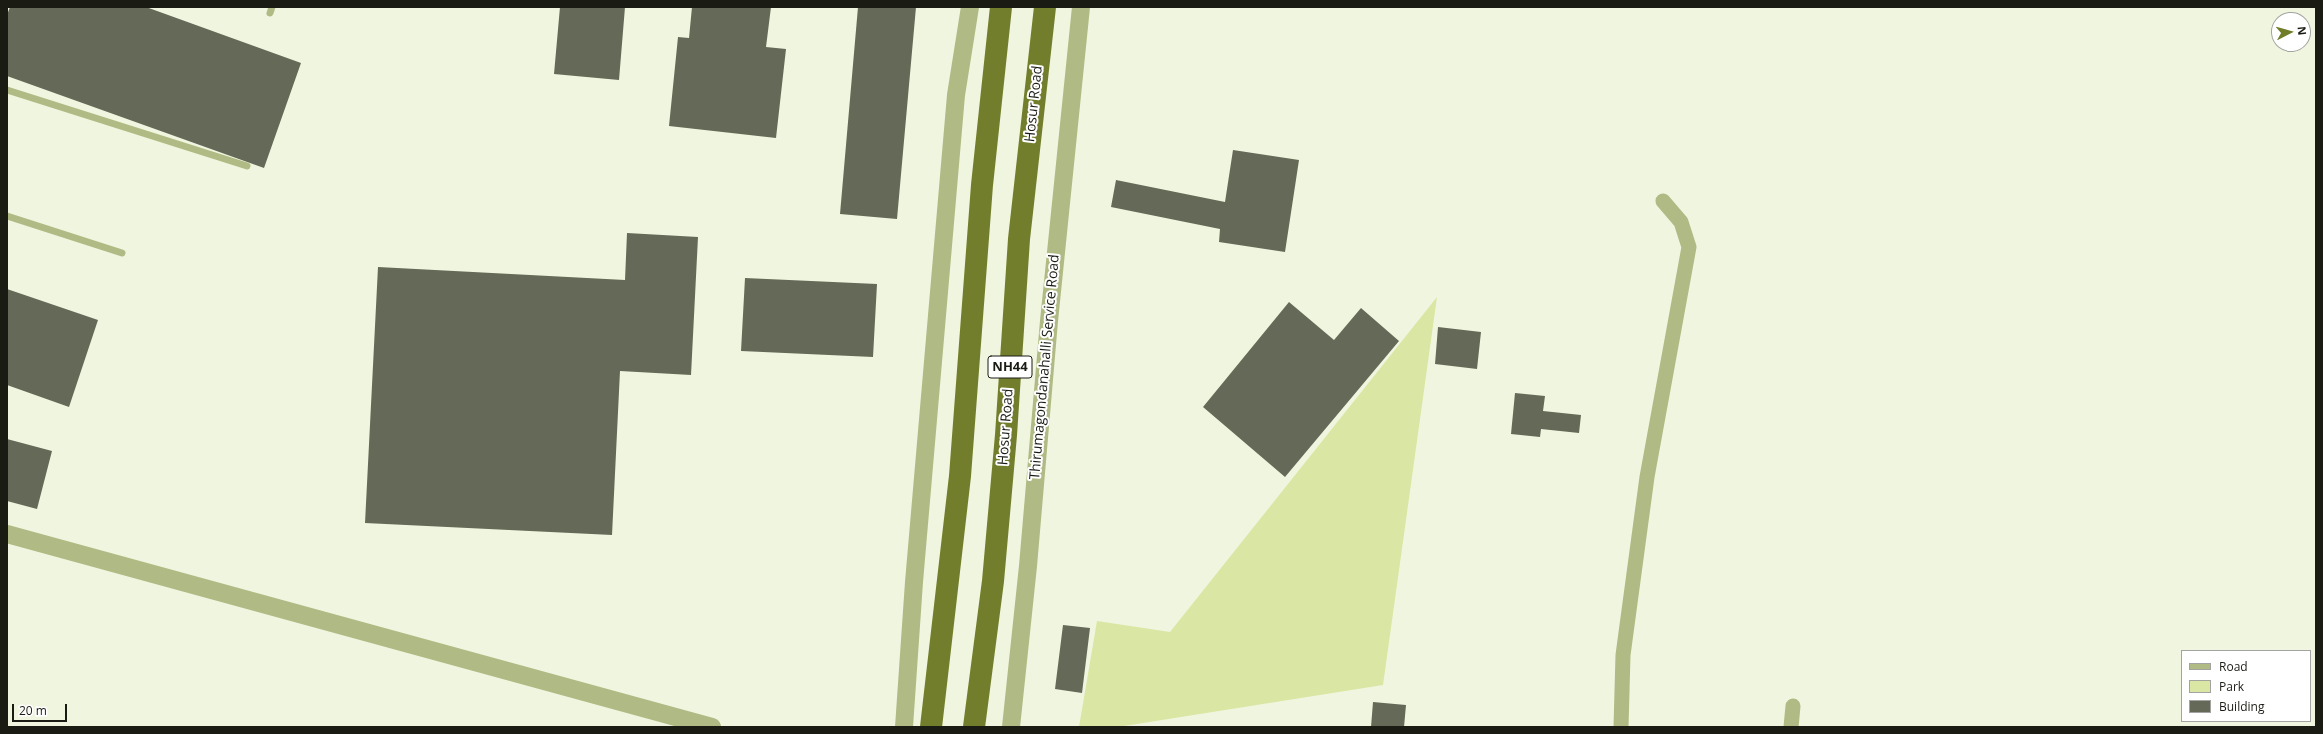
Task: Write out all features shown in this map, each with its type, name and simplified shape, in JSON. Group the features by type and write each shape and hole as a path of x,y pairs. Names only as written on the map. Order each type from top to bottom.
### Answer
{"highway":[{"name":"NH44","path":"931,727 960,476 982,185 1001,7"},
{"name":"Hosur Road","path":"974,727 993,581 1006,435 1019,239 1045,7"}],"street":[{"path":"904,727 914,582 956,95 970,7"},
{"name":"Thirumagondanahalli Service Road","path":"1011,727 1028,566 1049,321 1081,7"},
{"path":"1621,727 1623,655 1647,477 1690,247 1681,222 1663,201"},
{"path":"7,534 712,727"},
{"path":"1791,727 1793,706"}],"lane":[{"path":"7,90 247,166"},
{"path":"7,216 122,253"}],"green space":[{"path":"1437,297 1383,685 1124,726 1079,727 1097,621 1170,632"}],"building":[{"path":"10,7 146,7 301,63 264,168 7,76 7,15"},
{"path":"560,7 625,7 619,80 554,74"},
{"path":"692,7 771,7 766,47 786,49 776,138 669,126 678,37 689,38"},
{"path":"858,7 916,7 897,219 840,214"},
{"path":"1233,150 1299,160 1285,252 1219,242 1220,229 1111,207 1116,180 1225,202"},
{"path":"627,233 698,237 691,375 620,371 612,535 365,523 378,267 625,280"},
{"path":"745,278 877,284 873,357 741,351"},
{"path":"7,289 98,320 69,407 7,385"},
{"path":"1289,302 1334,340 1361,308 1399,341 1285,477 1203,407"},
{"path":"1438,327 1481,332 1477,369 1435,364"},
{"path":"1515,393 1545,396 1543,411 1581,415 1579,433 1541,429 1540,437 1511,434"},
{"path":"7,439 52,451 37,509 7,501"},
{"path":"1063,625 1090,628 1082,693 1055,689"},
{"path":"1373,702 1406,705 1404,727 1371,727"}]}
